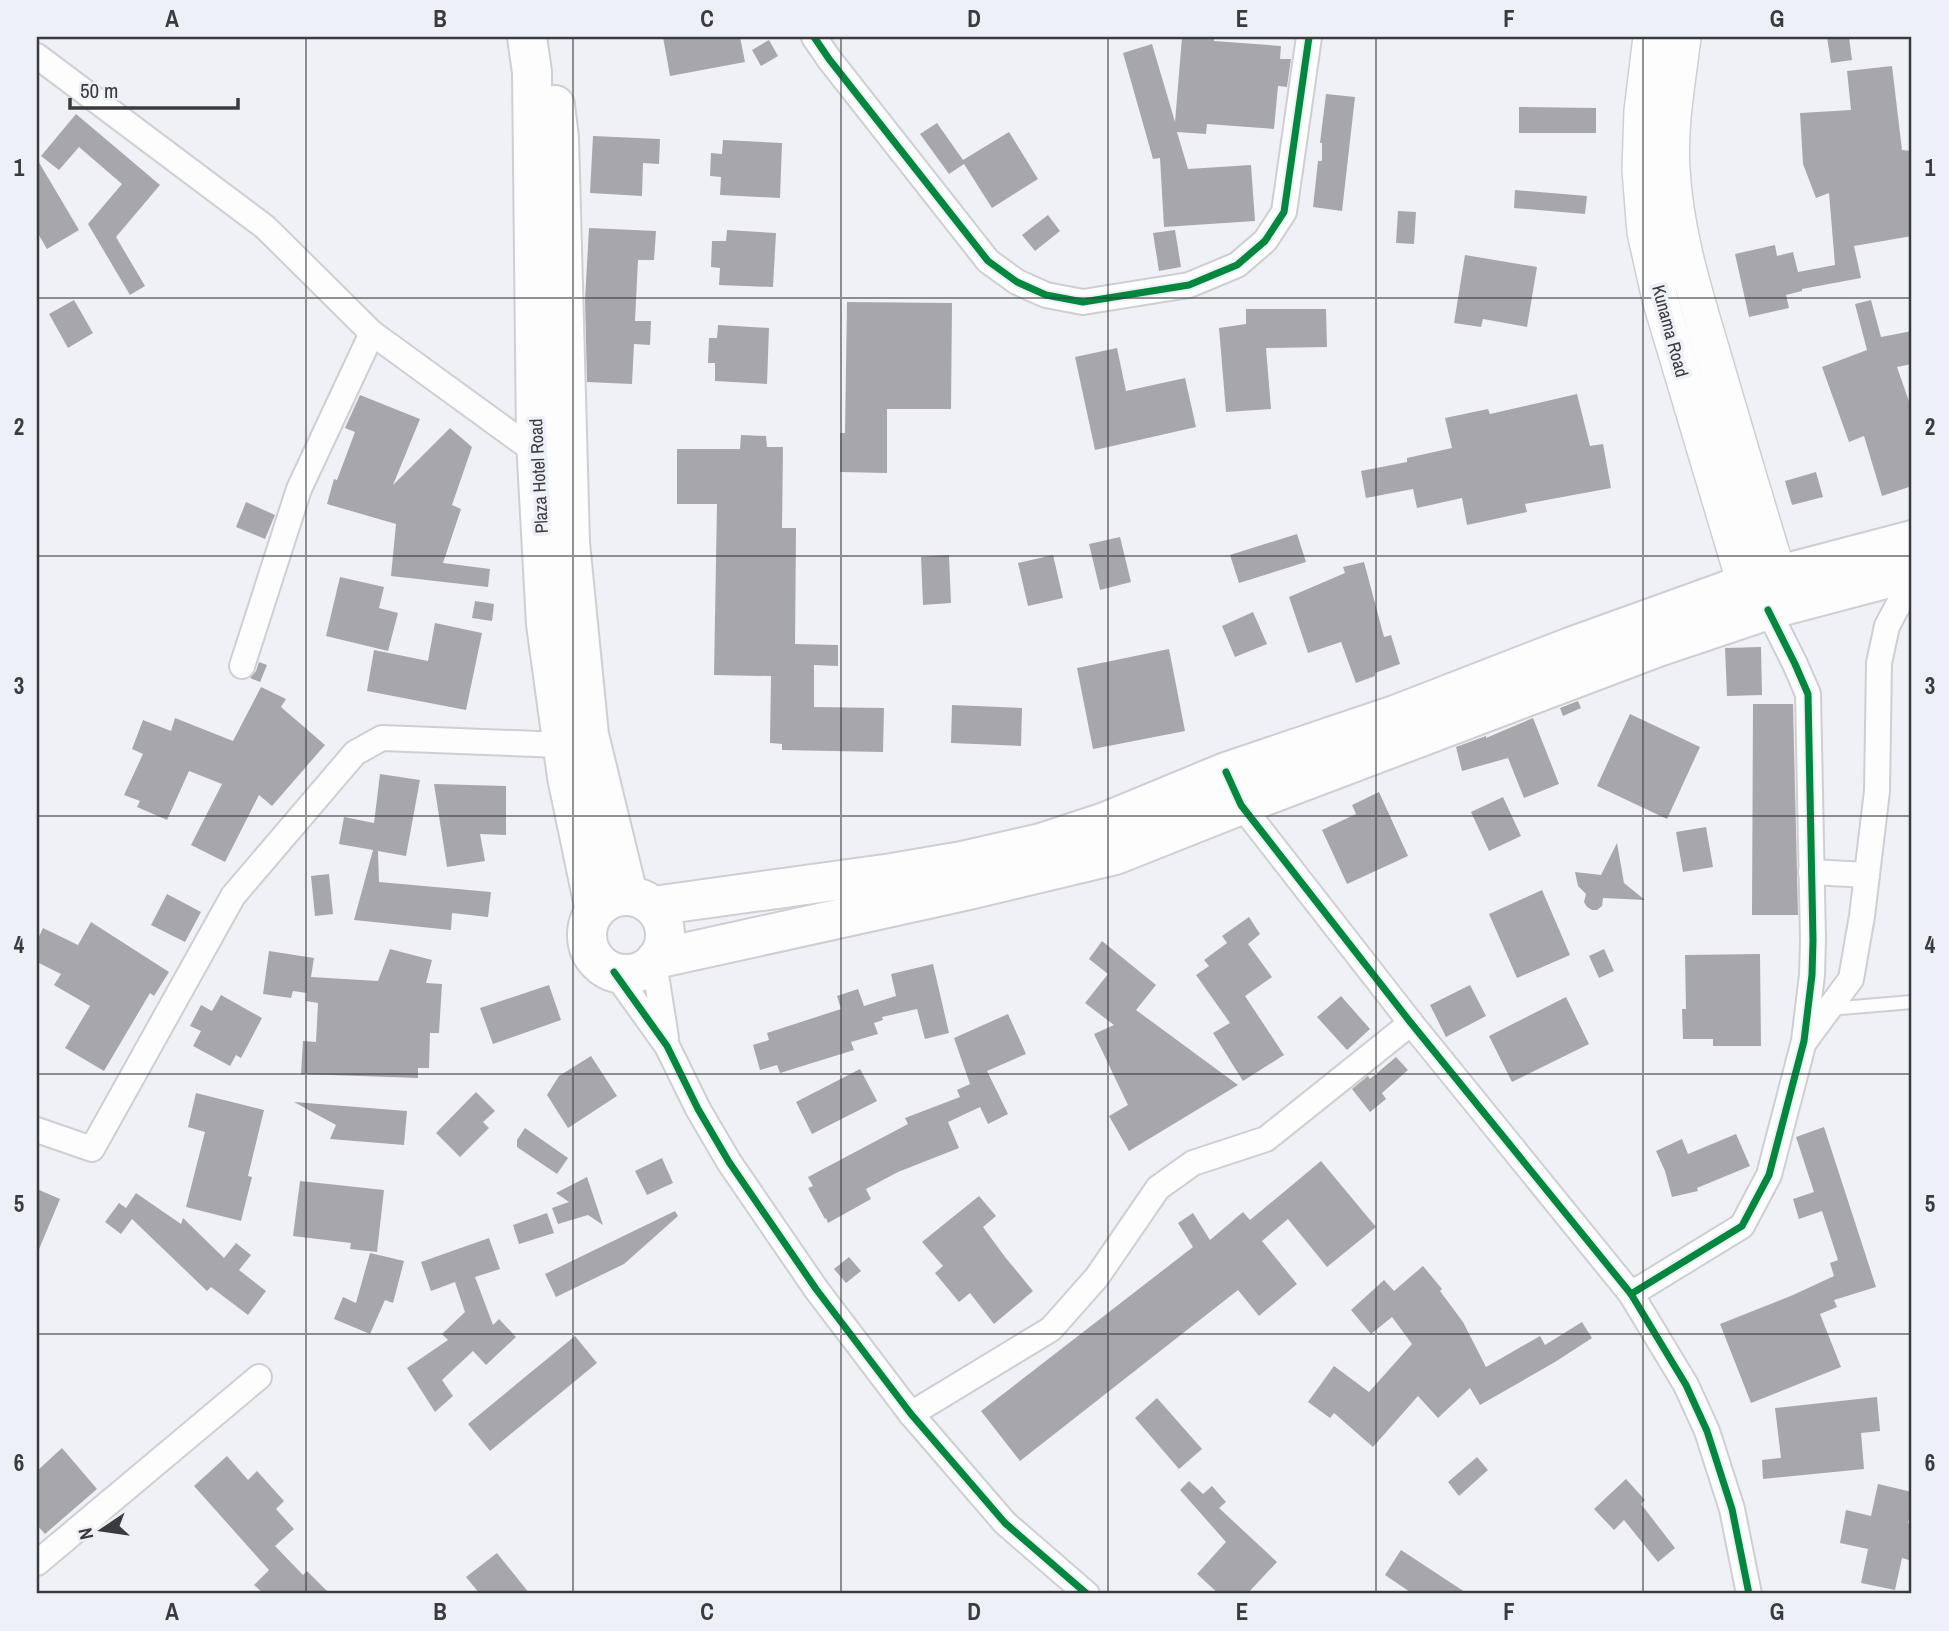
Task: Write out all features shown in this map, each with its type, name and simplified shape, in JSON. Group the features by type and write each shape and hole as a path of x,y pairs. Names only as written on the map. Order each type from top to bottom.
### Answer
{"main road":[{"name":"Plaza Hotel Road","path":"527,37 532,72 537,453 546,625 568,777 625,904"},
{"name":"Plaza Hotel Road","path":"548,37 559,138 570,543 589,735 625,904"},
{"name":"Kunama Road","path":"1651,37 1642,111 1640,170 1645,232 1660,299 1773,592"},
{"name":"Kunama Road","path":"1683,37 1674,108 1672,168 1679,226 1773,592"},
{"path":"1234,788 1105,822 1041,844 962,861 892,873 625,904 587,928 589,947 598,962 614,972 639,972 655,961 1115,855 1234,788 1395,715 1573,646 1773,592 1912,540"},
{"path":"1773,592 1912,572"},
{"path":"625,904 661,918 665,932 663,946 655,961"}],"street":[{"path":"814,37 829,60 988,261 1017,282 1046,295 1083,302 1189,285 1237,265 1265,241 1284,212 1309,37"},
{"path":"37,57 265,227 372,332 537,453"},
{"path":"242,666 299,489 372,332"},
{"path":"1804,1041 1851,979 1862,916 1877,791 1879,663 1887,626 1912,579"},
{"path":"1631,1294 1742,1226 1769,1175 1804,1041 1812,975 1808,694 1795,664 1773,592"},
{"path":"37,1130 92,1149 233,895 355,753 374,740 382,738 563,745"},
{"path":"1234,788 1411,1023 1631,1294 1686,1385 1707,1431 1732,1509 1749,1594"},
{"path":"1811,872 1867,875"},
{"path":"655,961 667,1046"},
{"path":"614,972 667,1046 698,1109 729,1162 816,1289 911,1414 1005,1523 1087,1594"},
{"path":"911,1414 1051,1329 1097,1278 1158,1188 1193,1163 1266,1139 1411,1023"},
{"path":"37,1563 259,1377"}],"lane":[{"path":"1828,1010 1912,1002"}],"building":[{"path":"663,37 740,37 745,62 670,76"},
{"path":"1182,37 1214,37 1214,41 1281,46 1280,59 1291,59 1287,87 1278,86 1274,129 1207,124 1206,134 1177,132 1188,169 1251,165 1255,221 1164,227 1160,158 1153,159 1123,53 1152,44 1175,122"},
{"path":"1827,37 1849,37 1852,60 1831,63"},
{"path":"769,40 778,56 761,66 752,50"},
{"path":"1892,66 1902,150 1912,151 1912,236 1854,246 1861,278 1802,289 1786,295 1789,308 1749,317 1735,254 1775,245 1777,256 1793,252 1798,272 1835,265 1829,193 1816,198 1803,164 1800,113 1851,110 1847,71"},
{"path":"1326,94 1355,97 1342,211 1313,207 1318,161 1322,161 1320,143"},
{"path":"1519,107 1596,108 1596,133 1519,133"},
{"path":"76,114 160,185 116,237 145,286 130,295 88,224 122,184 79,147 59,170 41,156"},
{"path":"937,123 963,160 1009,132 1038,179 992,208 964,164 949,174 920,134"},
{"path":"593,136 660,139 659,164 643,163 642,196 590,193"},
{"path":"723,140 782,143 780,198 720,195 721,177 710,176 711,153 722,154"},
{"path":"37,159 79,230 47,249 37,232"},
{"path":"1515,190 1587,196 1585,214 1514,208"},
{"path":"1398,211 1416,212 1414,244 1396,243"},
{"path":"1048,215 1060,231 1035,251 1022,235"},
{"path":"589,228 656,231 654,260 638,260 635,321 651,321 650,345 634,344 632,384 587,382 585,300"},
{"path":"727,230 776,233 773,287 719,285 720,268 711,267 712,241 726,241"},
{"path":"1175,230 1181,267 1159,271 1153,233"},
{"path":"1465,255 1537,267 1527,327 1483,319 1481,327 1454,323"},
{"path":"74,300 93,333 68,348 49,314"},
{"path":"1871,300 1881,337 1912,331 1912,364 1897,367 1912,410 1912,486 1882,496 1864,436 1849,442 1822,367 1867,350 1855,304"},
{"path":"847,302 952,303 951,409 887,409 887,473 840,472 840,433 845,433"},
{"path":"1246,309 1326,309 1327,347 1266,348 1271,409 1226,412 1219,328 1246,324"},
{"path":"718,325 769,328 767,384 715,381 715,363 708,363 709,338 717,338"},
{"path":"1117,348 1126,391 1185,378 1196,427 1095,450 1075,357"},
{"path":"1577,394 1590,446 1603,444 1611,488 1525,504 1527,512 1467,525 1462,498 1417,508 1413,489 1366,498 1361,471 1407,462 1407,458 1452,448 1445,418 1488,409 1490,414"},
{"path":"360,395 420,419 393,485 450,428 472,447 452,505 461,509 443,563 490,569 488,587 391,576 396,524 327,504 334,479 337,480 355,432 345,428"},
{"path":"741,435 766,436 767,447 783,447 782,528 796,528 795,644 838,645 838,666 814,665 814,707 884,708 883,752 782,750 782,744 770,743 771,676 714,675 717,504 677,504 677,449 740,449"},
{"path":"1816,472 1823,497 1792,505 1785,481"},
{"path":"246,502 275,515 265,539 236,527"},
{"path":"1297,534 1306,562 1239,583 1230,555"},
{"path":"1120,537 1131,582 1100,590 1089,544"},
{"path":"949,555 951,603 923,605 921,557"},
{"path":"1053,555 1063,598 1028,606 1018,563"},
{"path":"1364,562 1384,637 1391,635 1400,664 1356,683 1341,642 1308,653 1289,597 1345,573 1343,567"},
{"path":"340,577 384,587 379,608 398,613 388,651 326,636"},
{"path":"475,601 494,604 492,621 472,618"},
{"path":"1253,612 1267,644 1235,657 1222,626"},
{"path":"435,623 482,633 466,710 367,691 374,650 428,661"},
{"path":"1761,647 1762,695 1727,696 1725,648"},
{"path":"1169,649 1185,731 1093,749 1077,668"},
{"path":"259,662 267,665 260,682 250,678"},
{"path":"261,687 286,699 281,707 325,745 272,806 259,795 225,862 191,845 222,784 189,771 167,820 137,807 140,801 124,795 143,754 132,749 143,720 171,731 175,718 233,741"},
{"path":"1578,701 1581,708 1563,716 1560,708"},
{"path":"1753,704 1793,704 1798,915 1752,915"},
{"path":"952,705 1022,708 1021,746 951,743"},
{"path":"1630,714 1700,747 1667,819 1597,786"},
{"path":"1533,718 1559,784 1524,798 1508,758 1462,771 1456,747 1486,738"},
{"path":"380,774 420,780 406,856 378,851 379,882 491,892 488,917 452,913 451,930 354,920 373,850 339,844 344,817 374,823"},
{"path":"434,784 506,786 506,835 480,834 485,861 447,867"},
{"path":"1379,792 1408,856 1347,884 1322,830 1356,814 1352,805"},
{"path":"1503,797 1521,836 1489,851 1471,812"},
{"path":"1706,827 1713,867 1683,872 1676,832"},
{"path":"1617,843 1624,883 1645,900 1603,898 1602,906 1592,910 1584,902 1586,894 1578,886 1575,872 1601,875"},
{"path":"329,874 333,914 315,916 311,876"},
{"path":"1542,890 1570,955 1517,978 1489,914"},
{"path":"167,894 201,912 185,942 151,925"},
{"path":"1249,917 1260,934 1248,944 1272,977 1245,996 1284,1055 1243,1081 1213,1033 1230,1023 1196,975 1209,966 1204,960 1227,943 1222,936"},
{"path":"91,922 169,972 154,996 150,993 104,1071 65,1048 90,1006 54,985 61,974 37,962 37,941 43,928 78,945"},
{"path":"1102,941 1156,985 1136,1010 1238,1085 1129,1151 1109,1116 1128,1105 1094,1034 1114,1025 1085,1003 1108,974 1089,959"},
{"path":"390,949 432,960 426,983 442,984 439,1033 430,1033 429,1068 418,1068 418,1078 301,1074 303,1041 316,1042 318,1003 306,1001 307,993 293,991 291,998 263,994 269,951 314,958 311,977 378,981"},
{"path":"1604,949 1614,971 1599,978 1589,956"},
{"path":"1760,954 1761,1046 1713,1046 1713,1039 1683,1039 1682,1009 1686,1009 1685,955"},
{"path":"933,964 949,1033 925,1039 917,1009 882,1017 883,1020 874,1023 878,1034 851,1042 854,1050 780,1073 777,1065 760,1070 753,1045 769,1040 767,1033 841,1009 837,996 858,989 864,1006 896,996 891,974"},
{"path":"549,985 561,1020 493,1044 480,1008"},
{"path":"1470,985 1486,1016 1446,1037 1430,1005"},
{"path":"221,995 262,1018 241,1058 236,1055 230,1066 193,1046 201,1031 190,1026 201,1005 212,1011"},
{"path":"1341,996 1370,1029 1347,1050 1317,1017"},
{"path":"1566,997 1589,1044 1512,1082 1489,1036"},
{"path":"1008,1014 1026,1054 987,1071 1008,1114 988,1124 980,1107 948,1122 959,1148 898,1172 866,1189 871,1199 828,1223 808,1188 813,1186 808,1177 908,1124 905,1118 960,1097 957,1090 970,1084 954,1038"},
{"path":"591,1056 617,1096 568,1128 547,1095 559,1076"},
{"path":"1396,1057 1408,1070 1382,1093 1386,1099 1370,1112 1352,1089 1368,1076 1370,1079"},
{"path":"860,1069 877,1101 812,1134 796,1102"},
{"path":"476,1092 495,1111 483,1122 489,1128 460,1157 436,1133"},
{"path":"196,1093 264,1110 248,1176 252,1177 241,1221 186,1207 205,1132 188,1127"},
{"path":"294,1102 407,1111 404,1145 330,1139 336,1125"},
{"path":"1824,1127 1876,1287 1834,1300 1837,1307 1820,1314 1841,1367 1751,1403 1720,1324 1834,1276 1830,1263 1838,1260 1822,1211 1799,1219 1793,1199 1814,1192 1796,1137"},
{"path":"525,1128 568,1158 557,1174 517,1147 517,1140"},
{"path":"1736,1134 1750,1166 1697,1188 1698,1191 1672,1197 1656,1151 1682,1139 1688,1154"},
{"path":"662,1158 673,1183 647,1195 635,1171"},
{"path":"1321,1161 1376,1227 1327,1267 1288,1219 1262,1241 1297,1284 1259,1316 1238,1290 1020,1461 981,1411 1193,1247 1178,1223 1193,1213 1210,1240 1243,1212 1250,1220"},
{"path":"587,1177 603,1225 588,1215 558,1224 552,1208 569,1202 556,1193"},
{"path":"300,1181 384,1190 377,1252 350,1249 351,1243 293,1236"},
{"path":"37,1189 60,1199 37,1254"},
{"path":"136,1193 181,1224 183,1218 224,1258 236,1243 251,1255 239,1270 266,1291 248,1315 211,1287 207,1291 132,1219 121,1234 105,1222 119,1203 126,1208"},
{"path":"979,1196 996,1216 983,1227 1033,1291 994,1324 970,1293 959,1302 935,1273 943,1266 922,1242"},
{"path":"675,1211 678,1216 624,1264 556,1297 545,1274"},
{"path":"547,1213 554,1233 519,1244 513,1225"},
{"path":"489,1238 500,1269 475,1277 493,1325 499,1319 516,1337 486,1365 473,1351 442,1380 453,1396 435,1412 407,1368 448,1340 442,1334 465,1312 455,1282 431,1291 421,1262"},
{"path":"370,1253 404,1261 393,1303 385,1300 370,1334 334,1319 343,1297 356,1303"},
{"path":"849,1257 861,1271 846,1283 834,1269"},
{"path":"1423,1266 1463,1322 1486,1367 1540,1336 1545,1345 1582,1322 1592,1338 1480,1405 1470,1388 1438,1418 1418,1396 1373,1447 1334,1413 1330,1418 1308,1402 1334,1366 1369,1392 1412,1344 1392,1317 1371,1334 1351,1310 1384,1280 1394,1291"},
{"path":"575,1336 597,1363 490,1451 468,1424"},
{"path":"1877,1397 1880,1431 1861,1433 1864,1469 1763,1479 1762,1460 1781,1458 1775,1408"},
{"path":"1157,1398 1202,1449 1179,1469 1135,1418"},
{"path":"62,1448 97,1489 45,1534 37,1525 37,1471"},
{"path":"227,1456 248,1480 257,1471 284,1501 276,1509 294,1529 275,1546 303,1575 307,1571 330,1594 264,1594 254,1585 269,1570 194,1486"},
{"path":"1477,1457 1488,1470 1459,1496 1448,1482"},
{"path":"1626,1479 1645,1500 1641,1504 1675,1548 1658,1562 1624,1520 1614,1530 1594,1509"},
{"path":"1189,1481 1203,1494 1212,1486 1226,1502 1219,1508 1277,1562 1247,1594 1219,1594 1197,1574 1226,1542 1180,1490"},
{"path":"1878,1484 1912,1492 1908,1523 1912,1524 1912,1561 1902,1558 1895,1590 1861,1583 1868,1549 1840,1543 1846,1510 1871,1516"},
{"path":"1401,1550 1468,1594 1413,1594 1385,1575"},
{"path":"497,1553 530,1594 480,1594 466,1577"}],"cycle path":[{"path":"814,37 988,261 1017,282 1046,295 1083,302 1189,285 1237,265 1265,241 1284,212 1309,37"},
{"path":"1631,1294 1742,1226 1769,1175 1804,1041 1812,975 1813,940 1808,694 1768,610"},
{"path":"1226,772 1241,805 1411,1023 1631,1294 1686,1385 1707,1431 1732,1509 1749,1594"},
{"path":"614,972 667,1046 698,1109 729,1162 816,1289 911,1414 1005,1523 1087,1594"}]}
